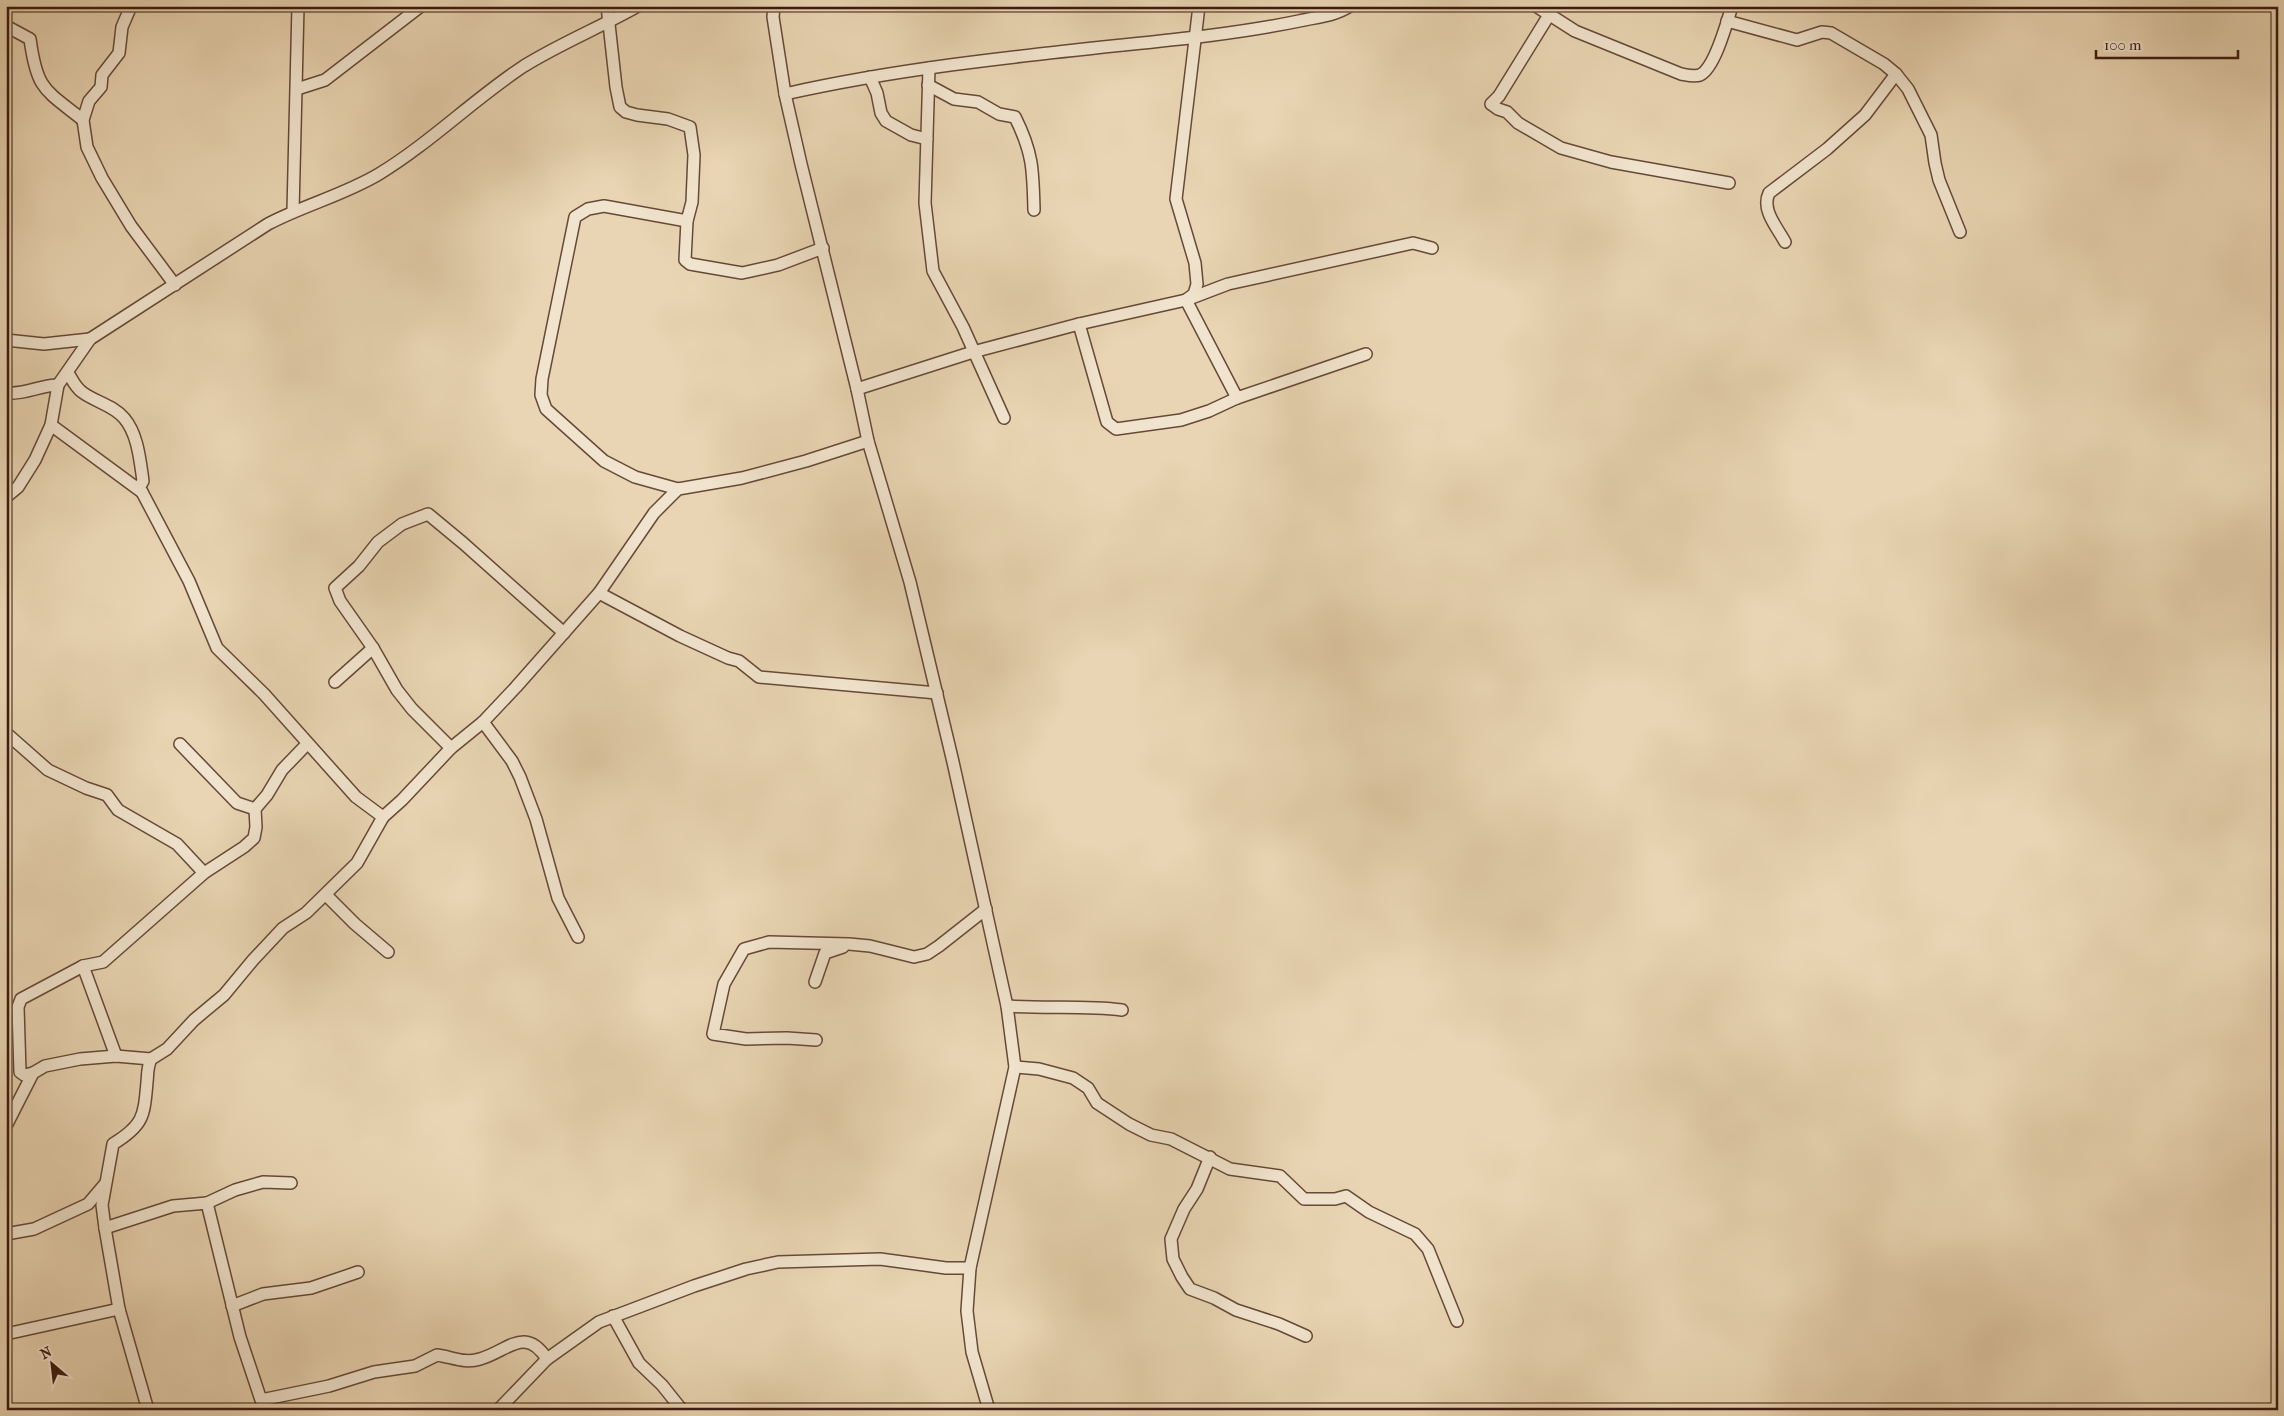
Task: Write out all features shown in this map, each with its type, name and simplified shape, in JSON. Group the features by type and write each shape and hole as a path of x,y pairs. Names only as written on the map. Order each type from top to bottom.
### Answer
{"street":[{"path":"131,6 122,28 119,54 102,75 101,87 89,101 83,120 87,147 102,178 131,226 175,285"},
{"path":"293,211 298,6"},
{"path":"297,89 325,80 421,6"},
{"path":"607,6 620,107 626,112 637,116 668,119 690,126 694,155 692,202 687,221 685,260 690,264 742,273 778,264 823,248"},
{"path":"6,496 18,487 52,425 58,385 90,339 268,224 293,211 344,192 378,175 524,66 565,42 608,23 638,6"},
{"path":"774,6 773,17 785,94 868,441 910,582 937,693 1007,1006 1015,1067 970,1268 967,1311 972,1352 989,1410"},
{"path":"1186,300 1194,294 1197,284 1195,263 1176,199 1199,6"},
{"path":"785,94 851,79 929,68 1194,37 1283,24 1340,13 1350,6"},
{"path":"1536,6 1575,31 1680,74 1691,76 1701,74 1710,66 1732,6"},
{"path":"1549,15 1499,96 1491,104 1498,110 1507,112 1518,123 1561,148 1612,162 1729,183"},
{"path":"1727,21 1797,40 1822,32 1831,33 1884,64 1896,74 1908,90 1931,135 1934,163 1960,232"},
{"path":"6,26 30,39 36,76 44,88 83,120"},
{"path":"929,68 925,202 933,271 963,327 1004,418"},
{"path":"1785,242 1766,208 1766,200 1769,193 1827,149 1864,115 1896,74"},
{"path":"870,77 877,93 881,113 886,122 927,140"},
{"path":"928,85 954,99 978,102 1000,114 1016,116 1029,147 1033,164 1034,210"},
{"path":"912,135 926,157"},
{"path":"687,221 604,206 588,208 575,217 542,379 541,394 546,410 604,461 634,477 678,490 742,478 806,461 868,441"},
{"path":"857,390 973,352 1079,324 1186,300 1228,284 1412,243 1432,248"},
{"path":"1186,300 1237,398"},
{"path":"1079,324 1107,422 1116,429 1181,420 1237,398 1366,354"},
{"path":"6,340 44,344 90,339"},
{"path":"68,373 81,391 118,411 126,419 134,436 137,449 143,481 139,488 189,581 217,648 264,694 356,797 383,817"},
{"path":"6,393 19,394 51,385 58,385"},
{"path":"52,425 142,492"},
{"path":"148,1410 119,1308 102,1205 114,1144 131,1133 144,1114 146,1070 151,1059 167,1049 194,1020 224,995 253,960 284,928 326,895 357,863 383,817 452,748 483,722 564,633 599,593 654,513 678,490"},
{"path":"452,748 412,709 397,690 373,648 340,601 336,588 359,566 378,542 402,524 428,514 564,633"},
{"path":"599,593 680,636 728,658 739,661 759,677 937,693"},
{"path":"335,682 373,648"},
{"path":"483,722 512,761 520,778 536,819 558,898 578,937"},
{"path":"6,732 48,770 86,788 107,795 118,810 177,844 204,873"},
{"path":"180,744 237,803 254,809"},
{"path":"151,1059 116,1056 80,1059 45,1066 33,1073 24,1075 20,1072 18,1006 21,1000 28,994 83,966 102,962 204,873 244,847 254,838 256,827 254,809 267,795 282,770 307,744"},
{"path":"326,895 355,924 388,952"},
{"path":"816,1040 787,1038 746,1039 713,1034 724,984 744,949 768,942 849,944 870,946 914,957 927,954 986,909"},
{"path":"815,982 824,953 849,944"},
{"path":"83,966 116,1056"},
{"path":"6,1013 18,1006"},
{"path":"1007,1006 1044,1009 1093,1006 1122,1010"},
{"path":"1015,1067 1039,1069 1073,1078 1088,1088 1097,1103 1129,1124 1151,1135 1171,1139 1210,1157 1230,1169 1280,1176 1304,1200 1335,1199 1346,1196 1370,1212 1415,1234 1428,1249 1457,1321"},
{"path":"6,1126 33,1073"},
{"path":"1210,1157 1197,1190 1184,1209 1171,1239 1173,1259 1182,1278 1190,1289 1214,1298 1236,1310 1279,1324 1306,1336"},
{"path":"105,1228 173,1206 207,1203 236,1190 263,1182 291,1183"},
{"path":"6,1234 34,1228 88,1204 106,1183"},
{"path":"207,1203 240,1337 261,1400 328,1386 374,1372 415,1366 437,1355 461,1361 480,1359 521,1341 532,1342 541,1349 547,1359"},
{"path":"498,1410 547,1359 599,1322 694,1286 778,1262 880,1259 946,1268 970,1268"},
{"path":"232,1306 263,1294 311,1288 358,1272"},
{"path":"6,1334 119,1308"},
{"path":"613,1316 639,1363 662,1385 682,1410"}]}
